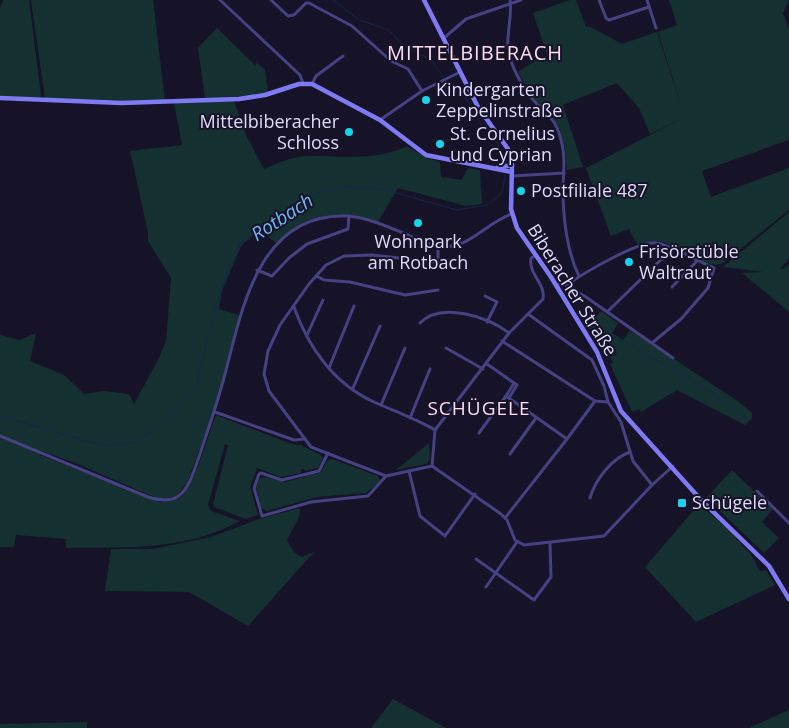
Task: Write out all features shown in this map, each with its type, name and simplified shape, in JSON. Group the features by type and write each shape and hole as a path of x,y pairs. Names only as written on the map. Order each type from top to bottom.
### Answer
{"street":[{"path":"220,0 300,75 303,83"},
{"path":"271,0 288,16 294,15 306,3 310,3 352,26 391,60 408,69 422,91"},
{"name":"Biberacher Straße","path":"424,0 479,109 508,149 512,214 519,233 556,285 597,352 621,411 632,425 674,466 718,516 769,566 789,599"},
{"path":"444,38 466,19 510,2 521,0"},
{"path":"599,0 606,18 609,20 649,7"},
{"path":"647,0 656,28"},
{"path":"510,2 507,42 511,61 533,100 548,113 555,123 564,148 566,223 579,276"},
{"path":"312,84 316,76 343,56"},
{"path":"380,120 422,91 460,72"},
{"path":"0,98 122,103 255,98 303,83 312,84 380,120 426,155 448,161 509,170 564,173"},
{"path":"0,436 148,497 170,500 183,493 188,484 211,424 240,315 257,270 278,243 299,228 321,219 349,216 373,222 438,247 461,244 512,214"},
{"path":"257,270 272,276 307,244 348,229 349,216"},
{"path":"567,285 579,276 648,244 659,244 714,268 708,288 681,319 652,344"},
{"path":"438,247 438,262"},
{"path":"608,312 672,249"},
{"path":"457,260 420,262 384,255 349,256 332,261 316,276 280,325 268,351 264,374 269,391 296,424 311,447 386,476 432,466 475,494 505,518 517,542 524,545 604,536 652,485 674,466"},
{"path":"432,466 434,430 461,393 487,364 509,332 540,302 544,294 531,266 531,258 535,256"},
{"path":"672,287 697,262"},
{"path":"316,276 324,280 350,282 405,295 438,290"},
{"path":"556,285 567,285 673,358"},
{"path":"485,296 497,302 487,322"},
{"path":"307,335 323,300"},
{"path":"294,306 316,354 329,368 354,388 381,405 434,430"},
{"path":"329,368 354,306"},
{"path":"420,323 432,314 450,311 487,322 509,332"},
{"path":"528,314 592,360 604,386 608,402 621,422 630,452 638,469 652,485"},
{"path":"354,388 380,326"},
{"path":"502,341 595,401 608,402"},
{"path":"381,405 405,348"},
{"path":"446,348 483,369"},
{"path":"479,433 507,397 514,383 487,364"},
{"path":"410,418 430,369"},
{"path":"507,397 567,439"},
{"path":"505,518 595,401"},
{"path":"214,412 294,440 304,439"},
{"path":"510,454 536,418"},
{"path":"590,498 592,488 618,457 630,452"},
{"path":"328,453 319,471 285,480 261,473 258,474 254,488 262,516 311,502 368,496 386,476"},
{"path":"409,471 420,516 445,536 475,494"},
{"path":"757,492 789,523"},
{"path":"486,587 517,542"},
{"path":"476,558 534,600 552,574 550,543"}],"green space":[{"path":"3,0 29,0 41,95 39,98 0,96 0,9"},
{"path":"31,0 153,0 165,101 45,98"},
{"path":"570,0 576,0 586,27 589,26 622,44 657,32 684,115 658,32 677,25 669,0 789,0 783,13 789,29 789,140 702,171 711,197 789,168 789,210 723,263 714,265 697,261 665,243 657,241 638,246 629,229 611,236 586,168 685,117 650,134 639,108 617,83 563,105 583,167 567,170 565,148 556,123 549,112 534,99 518,72 535,61 548,58 533,13"},
{"path":"217,28 255,65 257,63 265,70 268,92 244,97 205,99 198,48"},
{"path":"234,101 247,137 264,169 297,157 370,156 395,151 407,146 425,157 440,162 441,177 462,180 468,168 480,170 482,204 466,206 398,188 378,222 351,215 324,217 299,227 276,243 260,230 241,246 222,291 219,309 239,315 213,414 187,483 176,496 161,499 149,495 78,464 41,451 40,455 161,502 178,498 187,488 197,469 216,415 294,445 301,445 321,455 323,458 318,468 305,471 304,469 301,470 301,473 281,477 257,468 250,487 258,515 246,519 214,507 213,504 228,445 225,444 208,505 211,511 240,521 219,531 177,542 111,548 66,548 66,539 16,535 14,547 0,547 0,335 20,340 36,333 30,361 64,375 84,394 104,391 129,394 134,404 166,341 171,278 148,241 148,232 130,151 182,145 174,103"},
{"path":"789,212 789,259 780,269 789,265 789,312 742,273 763,272 723,267"},
{"path":"601,311 618,323 612,333 623,340 630,330 739,402 752,413 752,418 745,425 677,390 641,412 639,409 632,412 610,364 613,363 610,357 617,354 608,342 602,346 588,326"},
{"path":"429,443 430,460 426,464 396,470"},
{"path":"332,459 378,476 380,481 366,493 317,497 267,511 261,508 256,487 260,478 266,477 286,482 321,472 327,461"},
{"path":"732,470 773,509 762,522 779,538 764,553 706,498"},
{"path":"699,504 736,536 750,553 760,571 766,570 775,585 696,622 645,567"},
{"path":"300,508 299,517 287,540 294,552 301,557 314,552 248,626 189,592 105,591 111,549 153,549 211,537 259,519"},
{"path":"393,699 446,728 371,728"},
{"path":"789,710 789,728 751,728 751,727"},
{"path":"87,722 87,728 0,728 0,724"}],"waterway":[{"name":"Rotbach","path":"333,0 359,20 391,32 401,44 431,60 444,78"},
{"name":"Rotbach","path":"447,80 464,94 476,117 497,143 506,160 506,165"},
{"name":"Rotbach","path":"0,416 104,446 133,443 151,432 195,388 221,290 240,244 295,204 325,190 347,186 386,190 457,210 487,205 502,193 506,172"},
{"path":"604,331 638,348 657,361 704,387 726,402 746,420"}],"place":[{"name":"Kindergarten Zeppelinstraße","path":"426,100"},
{"name":"Mittelbiberacher Schloss","path":"349,132"},
{"name":"St. Cornelius und Cyprian","path":"440,144"},
{"name":"Postfiliale 487","path":"521,191"},
{"name":"Wohnpark am Rotbach","path":"418,223"},
{"name":"Frisörstüble Waltraut","path":"629,262"},
{"name":"Schügele","path":"682,503"}],"district":[{"name":"MITTELBIBERACH","path":"475,53"},
{"name":"SCHÜGELE","path":"479,408"}]}
